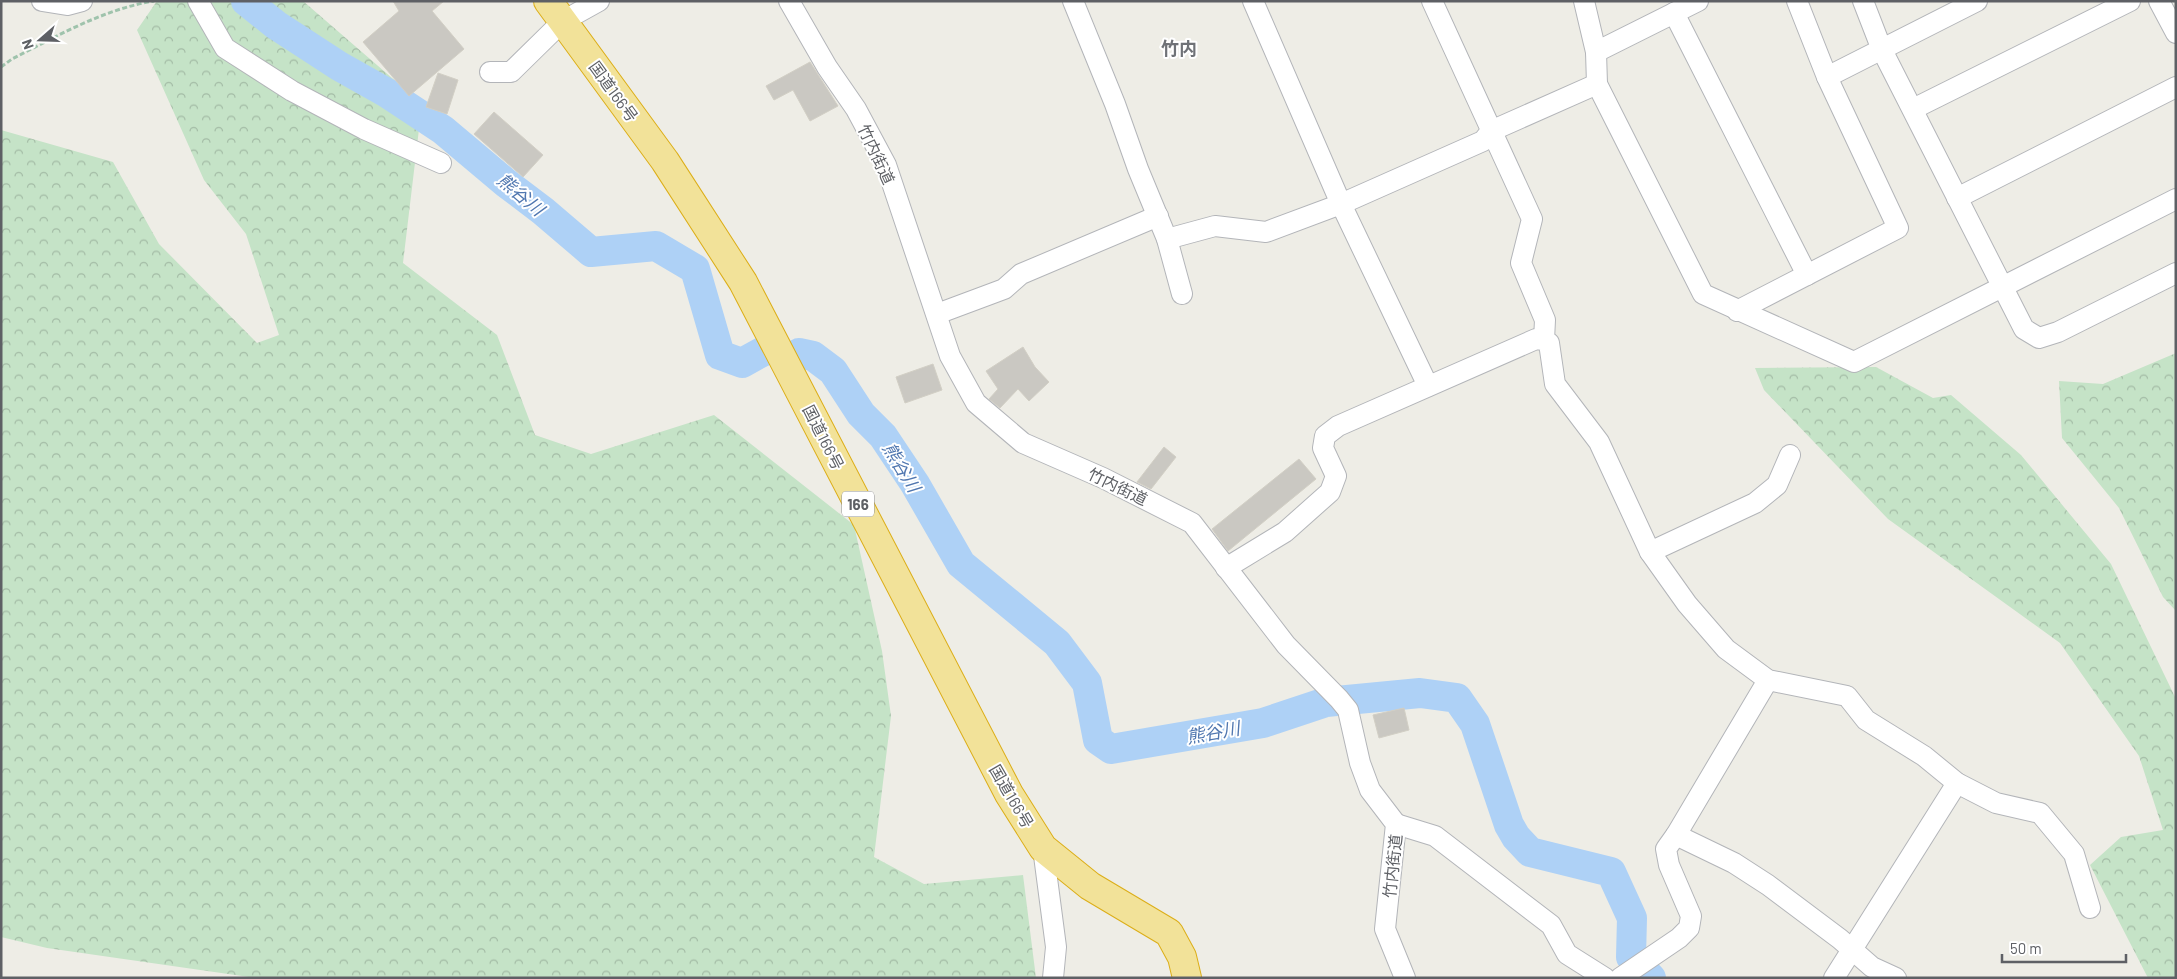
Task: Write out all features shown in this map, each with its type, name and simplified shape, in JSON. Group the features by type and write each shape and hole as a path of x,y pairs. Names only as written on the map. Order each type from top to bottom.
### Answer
{"highway":[{"name":"国道166号","path":"556,11 665,161 743,282 1008,794 1043,848 1090,886 1170,933 1182,957 1187,978"}],"street":[{"path":"42,1 67,5 82,1"},
{"path":"198,1 225,48 292,91 356,125 441,163"},
{"path":"490,72 511,72 556,11 599,1"},
{"name":"竹内街道","path":"789,1 827,67 856,109 886,165 950,356 976,403 1023,443 1103,478 1192,523 1286,645 1344,705 1360,763 1370,790 1396,824 1385,929 1405,978"},
{"path":"1073,1 1115,104 1138,170 1167,239 1182,294"},
{"path":"1253,1 1292,94 1428,386"},
{"path":"1432,1 1532,219 1520,263 1545,320 1544,340"},
{"path":"1584,1 1596,52 1597,84 1703,294 1854,362 2176,199"},
{"path":"1596,52 1698,1"},
{"path":"1738,311 1898,228 1827,77 1797,1"},
{"path":"1863,1 1882,50 2024,329 2039,338 2058,332 2176,273"},
{"path":"1827,77 1977,1"},
{"path":"1913,109 2130,1"},
{"path":"2159,1 2176,33"},
{"path":"1674,13 1807,275"},
{"path":"1167,239 1215,226 1266,232 1342,204 1483,141 1492,131 1597,84"},
{"path":"1957,198 2176,87"},
{"path":"937,314 1004,289 1021,274 1158,216"},
{"path":"1226,568 1285,532 1330,492 1336,476 1323,448 1325,436 1338,426 1536,339 1544,340 1549,343 1555,384 1599,442 1650,552 1687,604 1726,649 1768,680 1846,696 1866,720 1924,756 1957,782 1996,802 2040,813 2074,854 2090,908"},
{"path":"1650,552 1755,503 1777,486 1790,455"},
{"path":"1624,976 1679,938 1689,928 1691,916 1669,865 1666,849 1768,680"},
{"path":"1834,978 1957,782"},
{"path":"1396,824 1435,836 1551,925 1567,954 1605,978"},
{"path":"1676,835 1734,863 1768,885 1840,939 1872,967 1896,978"},
{"path":"1043,848 1056,947 1053,978"}],"path":[{"path":"1,67 12,58 89,21 141,3 154,1"}],"green space":[{"path":"157,1 303,1 422,104 403,263 497,335 535,435 591,454 714,415 854,525 882,651 891,716 874,857 924,884 1023,875 1036,978 256,978 47,948 1,937 1,130 113,162 159,244 257,343 279,335 246,234 204,180 137,30"},
{"path":"2176,353 2176,611 2163,597 2119,508 2062,438 2059,381 2103,384"},
{"path":"1876,367 1933,398 1951,395 2021,455 2111,564 2176,699 2176,978 2148,978 2090,865 2121,837 2163,830 2139,756 2060,643 1888,519 1764,390 1755,368"}],"building":[{"path":"393,1 444,1 432,11 464,49 409,96 363,42 399,11"},
{"path":"810,62 838,106 810,121 793,90 774,100 766,86"},
{"path":"438,73 458,80 447,114 426,107"},
{"path":"494,112 543,155 523,177 474,134"},
{"path":"1023,347 1035,367 1049,382 1029,401 1018,389 1000,408 989,399 998,389 986,371"},
{"path":"933,364 942,390 905,403 896,377"},
{"path":"1164,447 1176,457 1151,489 1137,482"},
{"path":"1299,459 1316,479 1228,551 1212,529"},
{"path":"1404,708 1409,730 1379,738 1373,715"}],"waterway":[{"name":"熊谷川","path":"246,1 276,25 339,66 387,93 443,130 591,252 656,246 695,269 720,355 742,363 762,352"},
{"name":"熊谷川","path":"799,353 813,356 833,371 861,414 883,436 915,484 961,564 1057,643 1087,683 1098,740 1111,749 1263,723 1326,702 1420,693 1457,698 1475,724 1509,825 1516,837 1530,852 1611,872 1632,918 1631,957 1651,978"}],"district":[{"name":"竹内","path":"1179,48"}]}
